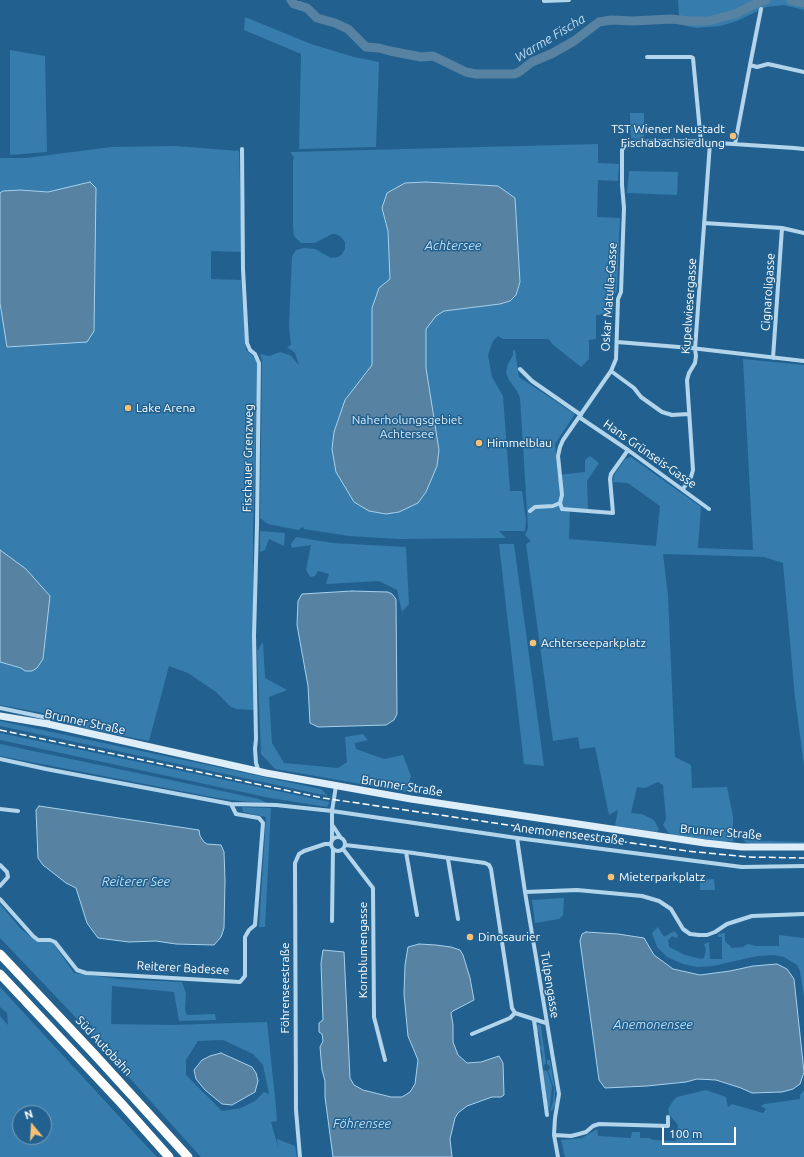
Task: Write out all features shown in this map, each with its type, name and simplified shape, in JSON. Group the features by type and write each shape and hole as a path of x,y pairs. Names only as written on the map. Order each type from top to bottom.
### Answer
{"highway":[{"name":"Süd Autobahn","path":"0,954 188,1157"},
{"path":"0,974 121,1103 169,1157"}],"main road":[{"name":"Brunner Straße","path":"0,716 48,724 259,772 336,786 705,843 748,847 804,847"}],"street":[{"path":"544,1 569,0"},
{"path":"735,144 761,9"},
{"path":"647,57 694,58 701,142 794,148 804,150"},
{"path":"750,65 758,67 768,64 804,72"},
{"name":"Oskar Matulla-Gasse","path":"628,450 611,474 610,479 613,513 562,509 560,503 562,495 558,456 560,447 611,371 616,359 618,299 621,292 624,208 622,185 622,150 627,142 701,142"},
{"name":"Kupelwiesergasse","path":"683,489 691,477 692,470 687,380 688,374 695,363 696,356 695,349 710,143"},
{"name":"Fischauer Grenzweg","path":"242,149 243,269 247,343 250,350 255,354 259,363 254,636 255,749 256,763 259,772"},
{"path":"704,223 782,228 804,233"},
{"name":"Cignaroligasse","path":"773,358 782,228"},
{"path":"616,342 804,361"},
{"name":"Hans Grünseis-Gasse","path":"520,369 532,381 709,509"},
{"path":"611,371 634,388 641,397 662,412 672,415 688,414"},
{"path":"530,510 535,507 553,506 560,503"},
{"path":"0,708 48,718 48,724"},
{"path":"0,759 54,771 232,804 276,805 332,811"},
{"path":"332,922 333,849 331,842 332,811 336,786"},
{"name":"Reiterer Badesee","path":"0,899 33,936 38,940 50,940 55,942 78,970 86,973 240,982 245,976 245,937 249,930 254,926 263,823 259,818 236,814 232,804"},
{"path":"0,808 18,811"},
{"name":"Anemonenseestraße","path":"332,811 517,838 742,867 804,866"},
{"path":"332,825 344,841 344,847"},
{"path":"331,842 337,837 341,838"},
{"name":"Tulpengasse","path":"517,838 524,892 558,1094 554,1135 558,1157"},
{"name":"Föhrenseestraße","path":"300,1157 296,1110 295,863 299,854 304,851 331,842"},
{"path":"333,849 337,851 344,847 406,852 485,863 491,869 512,1008 515,1013 546,1023"},
{"name":"Kornblumengasse","path":"344,847 373,888 374,1018 385,1060"},
{"path":"406,852 417,915"},
{"path":"448,859 458,918"},
{"path":"0,865 7,872 8,877 0,886"},
{"path":"524,892 577,890 642,896 659,901 671,909 683,929 690,934 699,936 715,932 727,924 752,916 804,914"},
{"path":"472,1034 510,1018 515,1013"},
{"name":"Tulpengasse","path":"534,1020 546,1115"},
{"path":"554,1135 571,1136 586,1132 599,1124 668,1126 668,1117"}],"green space":[{"path":"678,0 804,0 804,10 784,5 766,7 737,21 720,26 696,28 678,24"},
{"path":"245,17 311,44 354,57 379,62 376,147 299,149 301,54 244,30"},
{"path":"10,50 45,56 47,152 10,155"},
{"path":"630,113 644,113 644,139 631,138"},
{"name":"Naherholungsgebiet Achtersee","path":"598,144 598,163 619,164 618,181 598,180 597,217 620,218 617,291 614,296 613,314 596,315 596,339 589,340 589,359 581,367 552,344 549,339 503,339 498,336 493,341 488,355 492,377 503,396 510,491 522,491 526,520 525,531 499,531 506,538 398,539 349,536 304,529 303,527 298,530 268,524 260,518 262,360 260,354 269,356 280,352 290,355 299,365 295,353 287,347 291,345 289,326 292,256 296,250 304,248 315,249 331,258 338,257 345,249 345,242 336,234 332,234 315,243 301,243 294,236 294,157 290,152"},
{"name":"Lake Arena","path":"176,146 239,151 242,252 211,251 211,279 241,280 246,350 258,362 253,535 254,710 237,709 231,707 216,692 188,673 169,666 149,741 69,725 59,716 0,705 0,158 26,158 111,147"},
{"path":"629,171 678,172 677,195 627,193"},
{"path":"513,350 515,350 519,377 575,414 555,444 558,475 585,472 585,460 590,456 599,463 587,481 588,509 570,509 569,539 656,546 660,506 628,483 613,482 614,475 625,459 631,457 701,507 698,548 753,550 743,359 804,365 804,765 795,698 783,563 764,557 663,554 668,595 675,757 691,765 692,788 727,787 733,816 733,841 722,842 671,836 663,825 666,819 663,785 658,782 645,788 637,787 631,813 642,814 654,820 659,829 657,832 615,826 618,810 609,815 595,747 580,749 578,737 553,741 526,544 531,541 525,535 528,528 520,398 506,373 508,364 513,355"},
{"path":"260,531 285,533 284,546 269,539 265,550 260,552"},
{"path":"296,537 332,543 406,547 409,604 402,612 397,590 379,581 326,584 329,574 318,571 315,576 310,577 306,570 311,545 292,548 291,544"},
{"path":"499,544 514,544 544,766 524,764"},
{"path":"263,642 265,678 287,690 269,697 272,743 284,763 338,768 347,762 345,737 363,734 368,740 355,743 356,749 384,759 403,755 411,776 407,792 275,769 261,754 257,651"},
{"path":"0,721 321,789 328,796 0,726"},
{"path":"0,733 330,802 327,807 270,798 0,740"},
{"path":"0,744 259,799 269,804 212,797 0,756"},
{"path":"242,807 271,808 265,927 259,927 266,817 243,812"},
{"path":"744,840 804,842 804,844 753,845 745,842"},
{"path":"714,879 715,890 700,890 700,880"},
{"path":"564,898 563,915 559,919 535,923 532,900"},
{"path":"0,904 20,928 36,941 49,941 53,943 74,973 119,979 182,982 186,993 185,1010 187,1015 215,1014 216,1020 179,1021 174,992 112,986 111,1024 171,1025 267,1022 277,1121 271,1122 278,1147 277,1139 295,1146 297,1157 201,1157 116,1063 112,1056 91,1035 88,1029 93,1027 86,1021 82,1024 0,938","holes":["223,1040 253,1054 263,1065 269,1094 264,1092 255,1101 241,1108 222,1111 186,1075 186,1060 198,1041"]},
{"path":"658,927 664,937 674,931 678,935 677,938 672,936 668,940 669,947 685,955 701,959 704,958 706,950 704,944 709,942 710,959 722,959 722,937 718,937 718,934 725,933 725,941 732,948 743,947 748,944 756,946 779,946 779,935 804,938 804,997 800,971 797,965 784,957 774,955 757,956 713,966 697,967 683,964 667,957 657,947 652,933"},
{"path":"0,987 157,1157 0,1157 0,1016 8,1025 7,1013 0,1007"},
{"path":"539,1024 541,1026 546,1063 543,1066 542,1051 539,1047 541,1045 539,1032 537,1031 537,1026"},
{"path":"547,1060 550,1060 555,1090 555,1105 551,1111 554,1088 548,1071 550,1066 547,1064"},
{"path":"543,1070 547,1071 552,1086 550,1107 548,1110"},
{"path":"706,1090 726,1097 728,1107 732,1104 763,1113 766,1109 761,1106 765,1104 800,1099 800,1095 804,1090 804,1157 565,1157 561,1140 582,1138 597,1129 598,1136 631,1138 632,1132 640,1132 640,1138 676,1141 678,1125 669,1114 668,1109 677,1097"}],"water":[{"path":"90,182 96,188 94,331 87,342 7,347 0,303 0,193 3,191 20,190 48,192"},
{"name":"Achtersee","path":"426,182 498,186 515,198 520,282 516,295 510,301 500,304 444,311 436,316 426,329 426,368 439,450 437,466 426,492 418,503 399,512 386,514 369,511 354,502 336,472 332,449 334,432 345,400 372,365 372,308 379,288 390,279 388,231 382,208 387,193 405,183"},
{"path":"0,550 26,569 50,596 43,659 37,668 32,671 25,671 21,668 0,662"},
{"path":"352,591 388,592 396,599 397,714 394,720 386,725 318,727 310,723 308,686 297,625 298,601 302,594"},
{"name":"Reiterer See","path":"39,806 199,830 200,836 204,842 207,844 221,845 224,852 225,880 224,928 221,937 214,945 176,944 156,941 129,942 98,938 87,923 76,888 66,883 43,865 38,858 36,810"},
{"name":"Anemonensee","path":"586,932 618,934 644,938 654,955 673,969 700,975 753,966 777,964 787,969 794,979 804,1072 800,1084 793,1089 782,1092 752,1093 716,1080 697,1079 686,1082 647,1086 605,1088 599,1080 580,941 582,934"},
{"name":"Föhrensee","path":"419,944 451,947 460,950 463,955 470,978 474,1000 451,1013 453,1042 458,1055 467,1063 481,1062 499,1056 503,1063 504,1095 501,1097 492,1097 467,1106 458,1113 455,1118 450,1139 452,1157 333,1157 320,1047 323,1041 322,1034 319,1032 319,1023 323,1020 321,963 323,950 344,952 350,1078 354,1085 363,1090 391,1097 402,1097 410,1092 415,1084 418,1060 408,1036 404,994 405,965 408,947"},
{"path":"221,1053 252,1067 256,1073 258,1081 255,1092 232,1105 222,1104 205,1090 196,1079 194,1070 202,1060"}],"waterway":[{"name":"Warme Fischa","path":"291,0 294,4 307,8 317,18 335,23 348,29 366,47 379,48 421,57 433,56 466,72 476,74 514,74 519,72 532,62 553,53 574,41 599,22 611,20 633,21 671,19 708,21 735,14 766,0"},
{"name":"Warme Fischa","path":"791,0 804,3"}],"railway":[{"path":"0,730 323,798 687,851 748,857 804,858"}],"place":[{"name":"TST Wiener Neustadt Fischabachsiedlung","path":"733,136"},
{"name":"Lake Arena","path":"128,408"},
{"name":"Himmelblau","path":"479,443"},
{"name":"Achterseeparkplatz","path":"533,643"},
{"name":"Mieterparkplatz","path":"611,877"},
{"name":"Dinosaurier","path":"470,937"}]}
